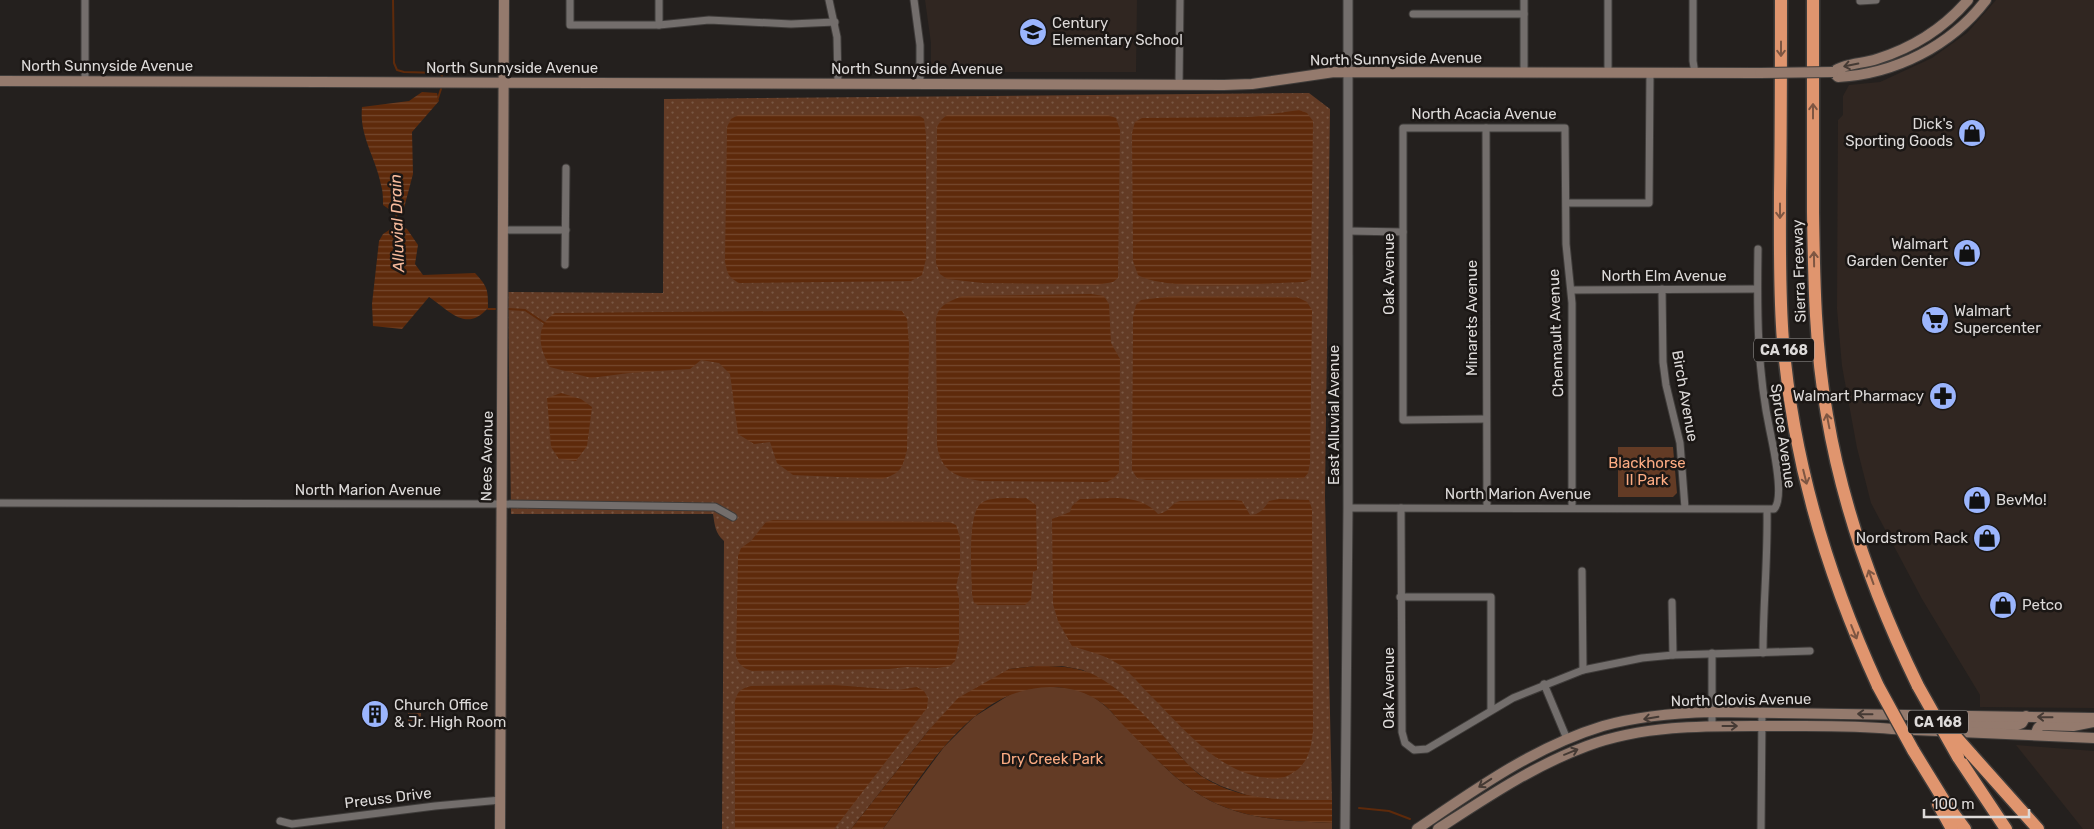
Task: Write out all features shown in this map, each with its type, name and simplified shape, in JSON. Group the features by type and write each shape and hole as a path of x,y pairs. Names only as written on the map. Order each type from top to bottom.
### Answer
{"highway":[{"name":"Sierra Freeway","path":"1780,0 1780,285 1783,341 1790,398 1801,460 1826,556 1844,606 1878,686 1913,750 1965,829"},
{"name":"Sierra Freeway","path":"1813,0 1814,293 1818,353 1826,414 1835,455 1858,541 1877,596 1918,686 1958,758 2006,829"},
{"path":"1931,710 2038,829"},
{"path":"1913,750 1923,779 1952,829"}],"main road":[{"name":"Nees Avenue","path":"500,829 504,0"},
{"name":"North Sunnyside Avenue","path":"0,81 1238,85 1309,75 1348,72 1833,72 1838,68 1892,54 1912,45 1944,24 1968,0"},
{"path":"1924,53 1978,0"},
{"name":"North Sunnyside Avenue","path":"1833,72 1838,77 1866,75 1892,68 1924,53 1950,34 1986,0"},
{"path":"1866,75 1871,68 1895,60 1923,45 1944,24"},
{"name":"North Clovis Avenue","path":"1417,829 1506,770 1567,739 1604,726 1630,721 1676,714 1712,712 2026,716 2094,720"},
{"path":"1939,731 1974,724 2017,724 2022,723 2026,716"},
{"path":"2035,735 2038,728 2042,726 2074,726 2094,720"},
{"name":"North Clovis Avenue","path":"1438,829 1506,785 1544,764 1609,739 1657,730 1712,726 1863,726 2094,738"},
{"path":"1506,785 1512,773 1552,752 1567,739"}],"street":[{"path":"85,0 85,81"},
{"path":"570,0 570,25 659,24 709,20 791,24 835,22"},
{"path":"659,0 659,24"},
{"path":"829,0 835,22 838,51 838,84"},
{"path":"914,0 920,45 920,84"},
{"path":"1179,85 1180,0"},
{"name":"East Alluvial Avenue","path":"1345,829 1348,508 1348,0"},
{"path":"1524,0 1524,72"},
{"path":"1608,0 1608,73"},
{"path":"1693,0 1693,61 1696,73"},
{"path":"1860,1 1876,0"},
{"path":"1413,14 1524,14"},
{"path":"1567,203 1649,203 1650,73"},
{"name":"North Acacia Avenue","path":"1403,128 1566,128"},
{"name":"Oak Avenue","path":"1403,128 1403,420 1486,419"},
{"name":"Minarets Avenue","path":"1486,128 1487,508"},
{"name":"Chennault Avenue","path":"1566,128 1566,244 1572,290 1572,508"},
{"path":"565,266 566,168"},
{"path":"504,230 566,230"},
{"path":"1348,231 1403,232"},
{"name":"Spruce Avenue","path":"1758,249 1759,351 1765,406 1777,475 1776,507"},
{"name":"Birch Avenue","path":"1662,289 1663,362 1666,385 1680,443 1685,508"},
{"name":"North Elm Avenue","path":"1572,290 1757,290"},
{"name":"North Marion Avenue","path":"0,503 501,504 715,507 733,517"},
{"name":"North Marion Avenue","path":"1348,508 1685,508 1767,510 1776,507"},
{"name":"Oak Avenue","path":"1401,508 1402,732 1405,743 1414,750 1427,749 1491,709"},
{"path":"1763,653 1763,605 1768,549 1767,510"},
{"path":"1582,571 1583,670"},
{"path":"1400,597 1491,597 1491,709 1544,684 1583,670 1642,658 1712,653 1810,651"},
{"path":"1672,602 1672,655"},
{"path":"1712,653 1712,726"},
{"path":"1544,684 1567,739"},
{"path":"1761,829 1762,713"},
{"name":"Preuss Drive","path":"280,821 292,824 500,800"}],"shaded area":[{"name":"Century Elementary School","path":"925,0 1137,0 1136,72 931,72 931,43"},
{"path":"1996,0 2094,0 2094,708 1980,707 1980,695 1922,599 1871,503 1857,448 1842,366 1837,309 1838,120 1843,115 1843,96 1849,85 1880,82 1932,58 1967,33"},
{"path":"422,92 437,93 439,101 412,132 413,174 404,208 396,214 383,205 379,175 363,128 362,107 409,101"},
{"path":"1299,110 1307,113 1313,121 1311,279 1304,282 1193,285 1152,280 1138,275 1133,261 1132,133 1135,122 1142,118 1251,117"},
{"path":"738,115 909,115 920,116 924,119 926,135 926,259 922,275 911,281 739,283 732,279 727,272 725,261 727,127 731,119"},
{"path":"947,115 1108,115 1116,118 1120,130 1118,278 1113,282 1097,285 983,283 947,279 940,274 936,263 937,127"},
{"path":"397,225 407,229 418,245 415,264 423,275 475,273 486,289 488,308 472,319 465,319 451,313 429,297 402,329 373,326 372,304 379,241 383,234"},
{"path":"1091,294 1104,296 1109,304 1111,343 1120,359 1119,472 1107,482 981,481 965,478 947,468 939,455 937,446 936,319 942,307 962,296"},
{"path":"1173,296 1297,297 1307,302 1312,310 1310,463 1308,473 1304,478 1146,480 1137,478 1132,470 1133,317 1136,305 1141,300"},
{"path":"902,311 907,319 909,345 907,450 900,469 893,475 882,479 793,475 777,463 770,442 754,444 738,434 730,374 719,363 701,360 690,369 629,373 591,378 550,367 543,352 540,338 544,324 555,313"},
{"path":"561,393 581,399 592,407 587,446 576,461 559,459 551,447 547,398"},
{"path":"1026,498 1036,505 1037,570 1033,572 1031,599 1025,605 978,605 974,603 972,594 971,544 974,517 978,507 983,502 993,499"},
{"path":"1122,498 1142,502 1158,514 1165,512 1180,501 1234,500 1242,501 1250,515 1261,511 1269,501 1279,499 1309,500 1312,509 1313,731 1307,756 1300,767 1289,775 1275,779 1243,772 1227,764 1198,743 1132,675 1119,665 1110,659 1072,646 1058,621 1053,604 1052,519 1070,512 1072,506 1080,499"},
{"path":"773,520 949,522 956,525 960,538 960,569 956,587 959,598 959,642 955,661 950,666 937,668 906,667 889,669 752,671 742,666 736,656 738,556 741,548 751,541 766,522"},
{"path":"1059,666 1076,669 1104,680 1138,709 1192,769 1218,785 1233,791 1265,798 1332,800 1332,823 1264,818 1231,810 1216,803 1189,788 1170,772 1103,704 1091,696 1078,691 1050,687 1022,691 996,702 953,737 933,760 883,829 851,829 928,731 958,698 1009,669"},
{"path":"835,685 898,690 917,687 924,691 928,698 927,708 834,829 735,829 735,701 737,694 742,689 751,686"},
{"path":"2016,745 2094,751 2094,829 2083,829"}],"green space":[{"path":"1309,93 1330,109 1325,496 1332,800 1278,800 1252,797 1221,786 1203,777 1189,766 1155,727 1116,689 1083,670 1062,666 1036,666 1009,669 928,731 851,829 722,829 724,541 717,532 713,514 511,514 508,292 663,293 664,99"},
{"name":"Blackhorse II Park","path":"1618,447 1673,447 1677,493 1673,497 1618,497"},
{"name":"Dry Creek Park","path":"1038,687 1072,689 1095,698 1179,780 1200,795 1216,803 1231,810 1264,818 1332,823 1332,829 883,829 944,747 974,717 1014,692"},
{"path":"408,713 421,713 421,721 408,721"}],"waterway":[{"name":"Alluvial Drain","path":"393,0 394,63 397,70 404,72 440,73 442,76"},
{"name":"Alluvial Drain","path":"438,98 441,89"},
{"name":"Alluvial Drain","path":"396,212 397,225"},
{"name":"Alluvial Drain","path":"488,309 495,309"},
{"name":"Alluvial Drain","path":"508,309 525,310 546,324"},
{"path":"1359,808 1389,811 1410,819"}],"place":[{"name":"Century Elementary School","path":"1033,32"},
{"name":"Dick's Sporting Goods","path":"1972,133"},
{"name":"Walmart Garden Center","path":"1967,253"},
{"name":"Walmart Supercenter","path":"1935,320"},
{"name":"Walmart Pharmacy","path":"1943,396"},
{"name":"BevMo!","path":"1977,500"},
{"name":"Nordstrom Rack","path":"1987,538"},
{"name":"Petco","path":"2003,605"},
{"name":"Church Office & Jr. High Room","path":"375,714"}]}
